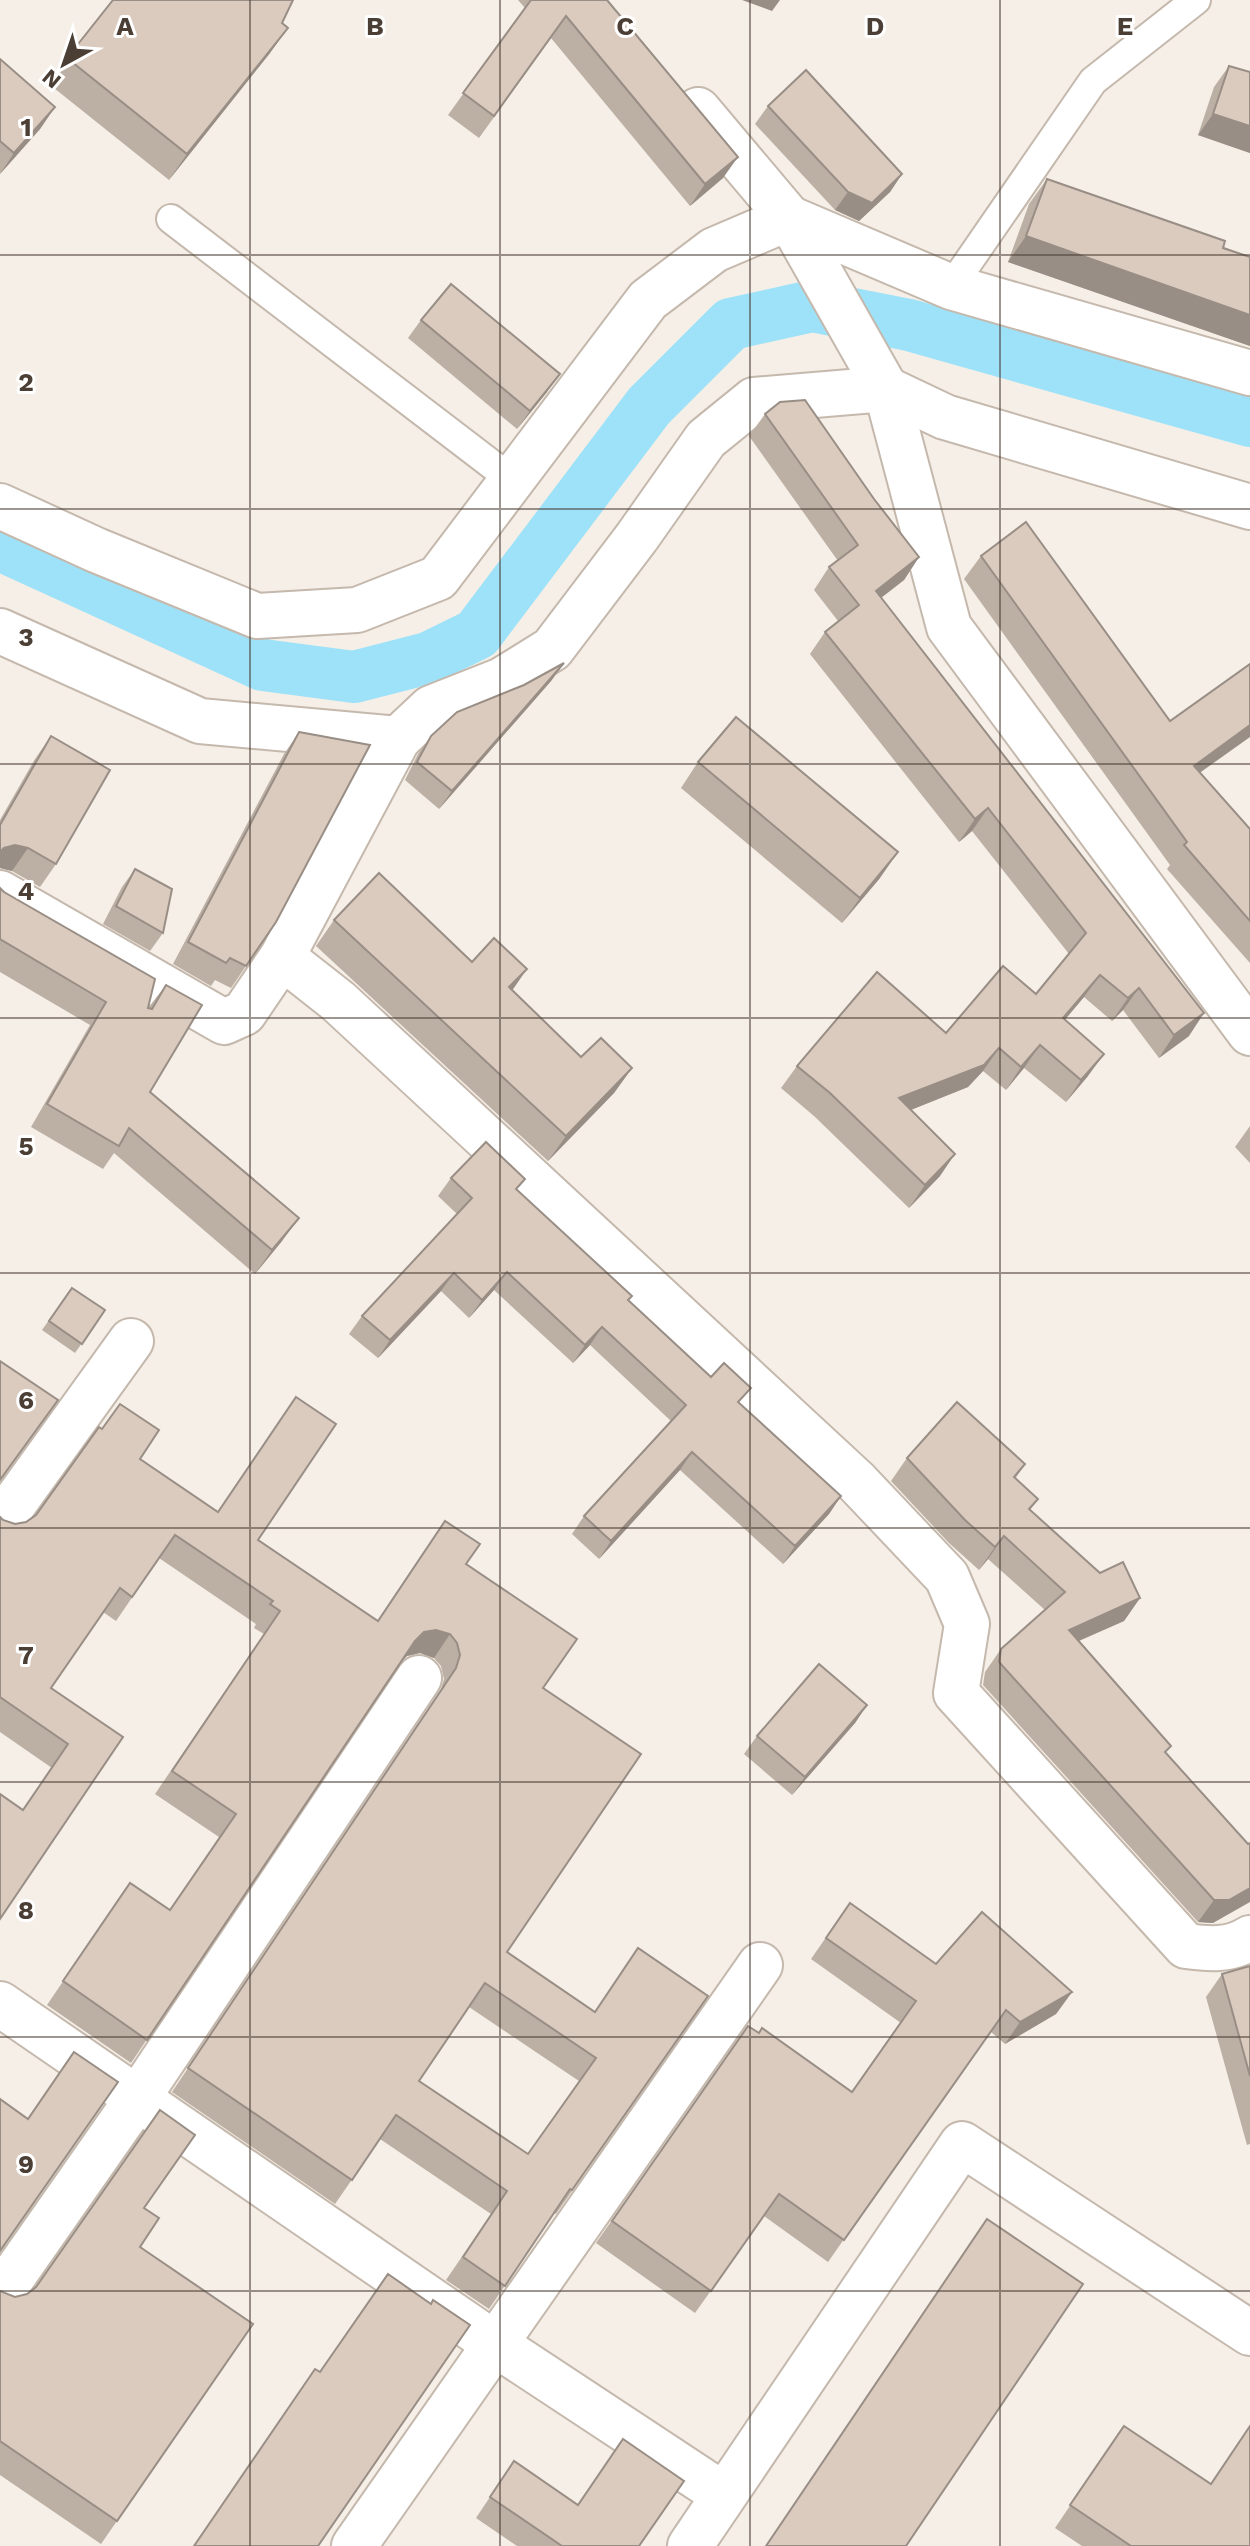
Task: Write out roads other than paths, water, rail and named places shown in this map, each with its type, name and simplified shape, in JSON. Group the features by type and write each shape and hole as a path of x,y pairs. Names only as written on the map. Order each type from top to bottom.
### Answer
{"street":[{"path":"677,85 789,218 886,389 949,627 1250,1033"},
{"path":"0,506 96,550 257,616 357,610 438,578 648,300 714,250 789,218 951,287 1250,373"},
{"path":"0,893 224,1022 244,1013 282,957 398,739 431,708 502,680 552,649 706,439 754,400 886,389 945,417 1250,507"},
{"path":"0,631 200,721 398,739"},
{"path":"282,957 338,1001 856,1481 947,1577 967,1624 956,1693 1186,1946 1212,1950 1250,1938"},
{"path":"0,1523 131,1341"},
{"path":"0,2295 137,2099 419,1678"},
{"path":"354,2546 760,1965"},
{"path":"0,2004 495,2344 724,2495"},
{"path":"690,2546 962,2144 1250,2333"}],"lane":[{"path":"951,287 1093,81 1196,0"},
{"path":"171,219 512,480"}],"waterway":[{"path":"0,545 263,665 354,677 428,658 477,634 649,406 731,324 812,306 909,325 1250,421"}]}
